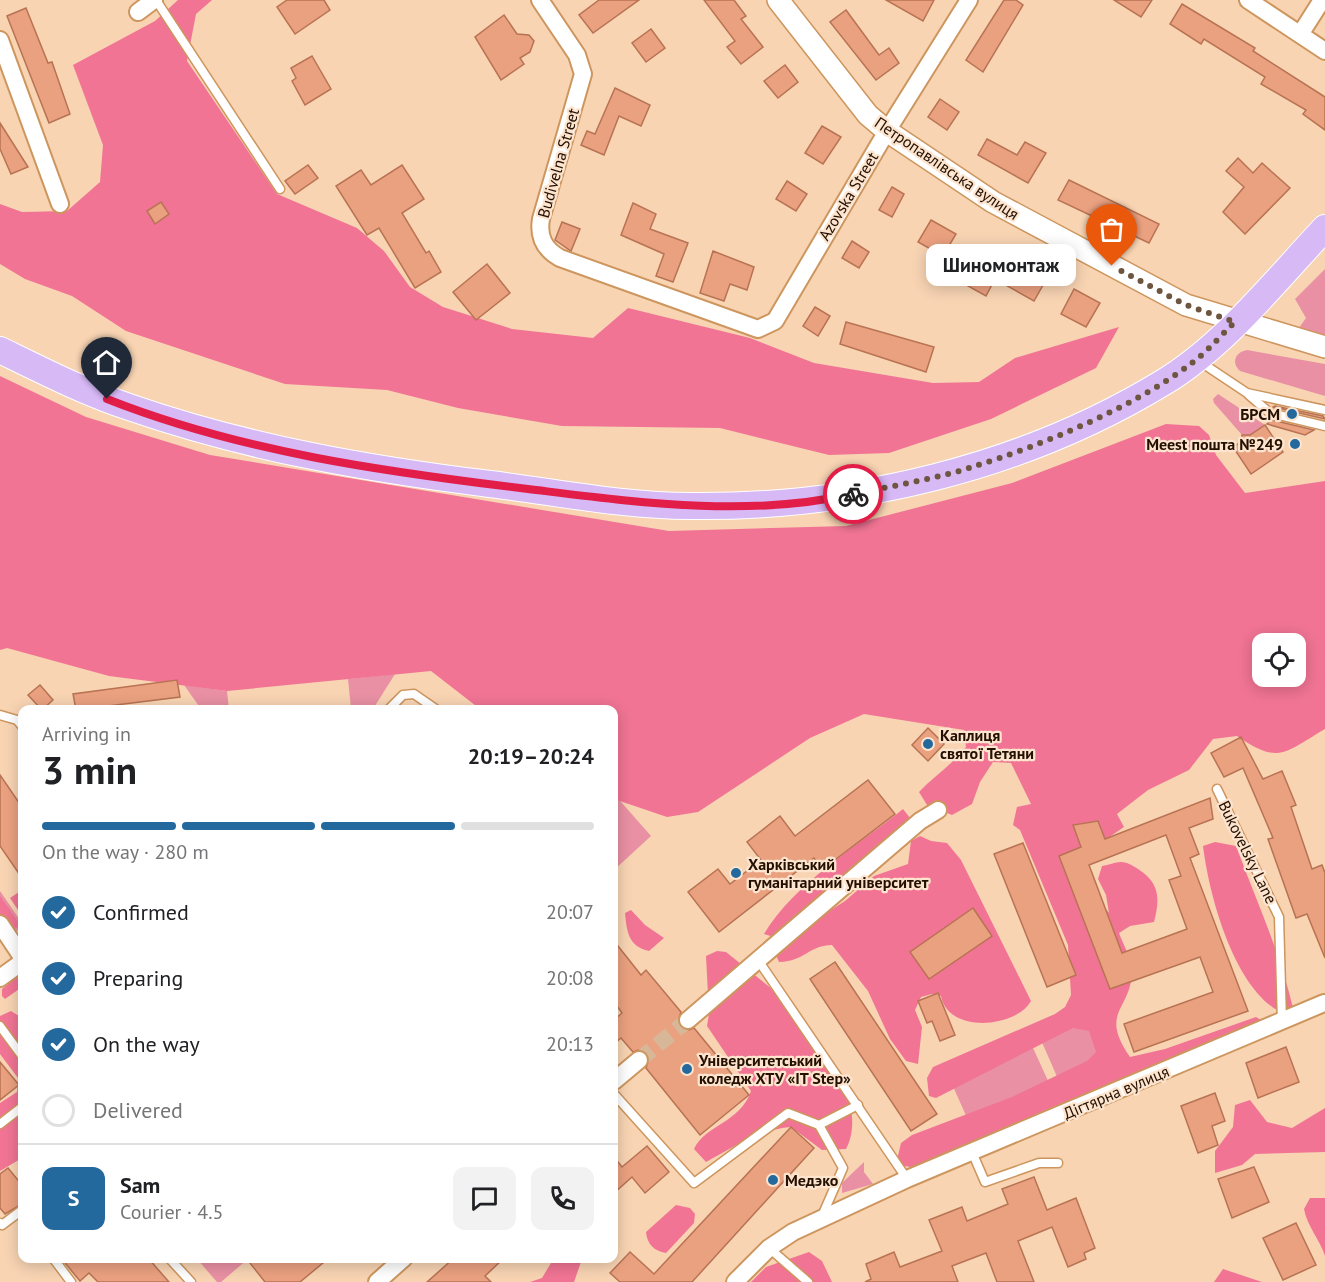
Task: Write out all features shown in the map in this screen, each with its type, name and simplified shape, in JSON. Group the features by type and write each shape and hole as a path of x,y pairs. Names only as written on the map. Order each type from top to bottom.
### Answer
{"main road":[{"path":"0,350 65,382 129,407 222,437 381,471 605,499 686,506 745,505 835,498 968,469 1023,449 1105,414 1166,381 1196,359 1235,322 1325,228"}],"street":[{"path":"138,12 155,0"},
{"name":"Budivelna Street","path":"540,0 577,55 583,74 541,219 541,237 545,246 560,258 751,328 764,328"},
{"name":"Петропавлівська вулиця","path":"778,0 849,93 887,131 993,202 1172,298 1235,322 1325,347"},
{"name":"Azovska Street","path":"764,328 775,321 887,131 969,0"},
{"path":"1248,0 1325,51"},
{"path":"1301,33 1322,0"},
{"path":"0,40 60,204"},
{"path":"688,1020 920,821 938,810"},
{"path":"0,924 18,951"},
{"path":"0,978 18,965"},
{"name":"Дігтярна вулиця","path":"735,1282 769,1248 793,1232 820,1219 907,1179 1282,1023 1324,1003"},
{"path":"618,1078 639,1060"},
{"path":"376,1282 398,1263"}],"lane":[{"path":"155,0 280,189"},
{"path":"1196,359 1246,393 1270,413 1325,426"},
{"path":"1246,393 1325,410"},
{"path":"393,705 403,695 414,694 430,705"},
{"path":"0,715 18,721"},
{"name":"Bukovelsky Lane","path":"1218,789 1279,917 1282,1023"},
{"path":"758,960 907,1179"},
{"path":"0,1026 18,1051"},
{"path":"618,1098 694,1183 788,1113 819,1125 843,1168 820,1219"},
{"path":"819,1125 858,1105"},
{"path":"0,1124 18,1110"},
{"path":"972,1152 985,1182 1039,1162 1058,1163"},
{"path":"0,1223 2,1225 18,1213"},
{"path":"769,1248 808,1282"},
{"path":"57,1263 71,1282"},
{"path":"173,1263 190,1282"}],"shaded area":[{"path":"178,0 212,0 196,14 187,61 277,194 357,228 384,251 410,287 443,307 512,329 593,338 628,308 750,338 814,363 933,383 979,382 1015,358 1119,327 1096,368 991,419 889,453 829,455 720,428 562,426 458,408 387,390 285,384 126,331 72,296 25,279 0,264 0,204 22,212 67,211 100,182 103,145 73,65 155,21"},
{"path":"1325,269 1325,338 1296,332 1306,318 1295,299"},
{"path":"1247,350 1325,364 1325,396 1240,371 1235,361 1237,355"},
{"path":"0,376 86,417 210,455 669,531 846,526 1012,483 1166,424 1199,426 1209,435 1216,455 1245,493 1325,481 1325,729 1290,749 1272,753 1263,751 1237,736 1213,739 1189,770 1148,790 1117,814 1124,827 1087,852 1080,874 1109,913 1106,895 1098,879 1102,866 1116,862 1130,864 1151,880 1156,892 1157,906 1154,922 1130,926 1119,933 1132,973 1130,986 1116,1021 1121,1042 1130,1057 1165,1049 1256,1017 1261,1020 1257,1029 918,1168 904,1166 897,1160 901,1143 912,1135 1012,1097 1087,1061 1096,1052 1089,1031 1073,1028 936,1098 929,1096 927,1078 933,1067 1055,1014 1065,1007 1071,995 1068,945 1020,830 1013,825 1017,807 1031,804 1011,763 993,762 980,782 972,804 952,815 927,805 919,792 966,747 964,730 864,714 810,738 698,812 667,817 618,800 618,705 475,705 431,671 227,691 109,676 7,648 0,650"},
{"path":"1218,394 1265,425 1250,435 1242,435 1214,403 1213,399"},
{"path":"395,674 376,705 351,705 348,679"},
{"path":"184,685 227,691 229,705 198,705"},
{"path":"618,799 651,836 618,866"},
{"path":"903,809 910,818 905,828 774,937 764,934 777,916 809,882"},
{"path":"920,836 931,841 947,843 961,860 1031,1001 1012,1017 983,1023 956,1017 946,1008 941,996 932,994 921,997 915,1010 922,1027 918,1064 906,1061 890,1039 868,991 832,945 817,948 788,961 779,962 775,953 793,934 845,901 874,876 908,864 911,841"},
{"path":"1215,842 1236,846 1275,946 1288,987 1293,1008 1285,1014 1267,1003 1252,986 1228,941 1211,890 1203,846"},
{"path":"0,891 18,917 18,930 12,935 0,918"},
{"path":"18,893 18,910 10,898"},
{"path":"0,896 18,922 18,928 13,929 0,914"},
{"path":"631,910 645,925 664,938 649,951 637,946 630,937 625,913"},
{"path":"717,951 726,952 772,989 850,1102 852,1126 846,1149 822,1150 791,1127 758,1135 706,1162 694,1149 706,1134 739,1110 751,1091 707,1026 709,1014 706,956"},
{"path":"18,976 18,990 5,999 2,996 2,989"},
{"path":"1091,1010 1111,1056 1058,1079 1038,1033"},
{"path":"11,1011 18,1015 18,1078 0,1054 0,1016"},
{"path":"1028,1037 1049,1083 968,1120 947,1073"},
{"path":"18,1078 18,1160 0,1171 0,1103 17,1092"},
{"path":"1250,1100 1267,1122 1292,1128 1325,1108 1325,1152 1255,1154 1242,1165 1215,1173 1215,1151 1233,1127 1235,1105"},
{"path":"864,1162 864,1172 873,1184 842,1193 842,1183"},
{"path":"1310,1198 1325,1198 1325,1256 1304,1209"},
{"path":"676,1205 690,1208 695,1214 694,1223 666,1253 662,1252 650,1243 646,1232"},
{"path":"809,1252 822,1261 832,1282 751,1282 766,1267"},
{"path":"200,1263 243,1263 221,1282 217,1282"},
{"path":"551,1263 581,1263 574,1282 530,1282 542,1278"},
{"path":"1223,1269 1262,1282 1214,1282"}],"building":[{"path":"287,0 324,0 330,10 295,34 277,7"},
{"path":"599,0 639,0 593,33 579,15"},
{"path":"704,0 734,0 746,16 741,19 763,47 741,64 727,47 735,41"},
{"path":"886,0 934,0 923,21"},
{"path":"1004,0 1016,0 1023,5 983,72 966,60"},
{"path":"1114,0 1152,0 1141,17"},
{"path":"1182,4 1255,48 1253,51 1325,97 1325,130 1303,114 1306,110 1261,84 1265,77 1204,39 1201,44 1170,24"},
{"path":"26,8 48,63 52,62 70,114 49,123 7,16"},
{"path":"846,10 879,55 889,48 899,63 876,80 830,22"},
{"path":"504,15 517,34 529,35 534,41 530,52 520,58 524,64 501,80 475,37"},
{"path":"651,29 665,48 646,62 632,43"},
{"path":"312,56 331,89 305,105 292,81 296,78 291,68"},
{"path":"785,65 798,82 778,98 764,81"},
{"path":"615,88 650,105 641,126 619,116 604,155 581,145 587,131 595,134"},
{"path":"940,99 959,112 947,130 928,117"},
{"path":"0,123 28,167 11,174 0,149"},
{"path":"822,126 841,137 823,164 805,153"},
{"path":"987,139 1017,155 1025,142 1046,153 1028,183 978,155"},
{"path":"1238,158 1253,173 1262,163 1290,188 1245,234 1223,212 1244,187 1226,171"},
{"path":"308,165 318,178 295,194 285,181"},
{"path":"402,165 424,199 402,213 426,253 429,251 441,272 415,288 379,228 367,235 336,186 361,170 371,185"},
{"path":"1069,180 1159,224 1149,243 1058,200"},
{"path":"787,181 807,194 796,211 776,199"},
{"path":"892,187 904,194 892,217 879,210"},
{"path":"161,202 169,214 155,224 147,211"},
{"path":"633,203 656,214 650,229 688,243 673,282 656,276 664,254 621,235"},
{"path":"931,220 956,234 943,256 918,242"},
{"path":"562,222 580,229 571,251 555,240"},
{"path":"852,241 869,252 859,268 842,258"},
{"path":"987,250 1023,270 1025,266 1047,278 1034,301 995,279 986,296 968,286"},
{"path":"713,251 754,267 747,290 730,284 724,301 700,293"},
{"path":"487,264 510,293 476,320 453,292"},
{"path":"1074,289 1100,303 1086,327 1061,314"},
{"path":"815,307 830,316 818,336 803,326"},
{"path":"846,322 934,347 926,372 840,344"},
{"path":"1273,407 1323,416 1325,419"},
{"path":"1272,420 1314,430 1305,435 1267,424"},
{"path":"1265,425 1283,452 1251,474 1233,447 1241,442 1242,435 1250,435"},
{"path":"177,680 180,697 116,705 75,705 73,694"},
{"path":"40,685 53,700 48,705 37,705 28,695"},
{"name":"Каплиця святої Тетяни","path":"928,728 944,744 928,761 912,745"},
{"path":"1241,737 1263,779 1282,771 1296,805 1291,807 1312,869 1322,865 1325,873 1325,958 1307,914 1296,918 1268,839 1273,838 1243,768 1224,777 1211,753"},
{"path":"0,775 18,801 18,872 0,846"},
{"path":"868,780 895,814 823,869 814,858 719,932 688,892 718,869 730,884 761,860 747,842 780,816 795,836"},
{"path":"1210,798 1213,819 1189,828 1199,854 1190,858 1248,1011 1134,1052 1124,1024 1213,992 1200,957 1110,989 1059,856 1081,847 1073,825 1098,821 1105,839","holes":["1166,835 1181,876 1169,880 1187,929 1122,953 1089,865"]},
{"path":"1023,843 1076,975 1047,987 994,854"},
{"path":"973,908 992,936 929,979 910,952"},
{"name":"Університетський коледж ХТУ «IT Step»","path":"618,946 641,975 646,970 681,1012 678,1021 680,1027 689,1030 694,1028 749,1095 700,1135 646,1068 649,1059 647,1053 638,1050 633,1052 621,1038 618,1041 618,1016 622,1013 618,1008"},
{"path":"835,962 937,1114 911,1131 810,979"},
{"path":"938,993 955,1035 940,1041 932,1021 927,1023 918,1001"},
{"path":"1286,1047 1299,1082 1258,1098 1246,1063"},
{"path":"0,1062 18,1086 0,1100"},
{"path":"1215,1093 1225,1121 1212,1126 1218,1145 1198,1153 1181,1106"},
{"path":"791,1127 814,1148 692,1282 620,1282 610,1273 630,1252 654,1274"},
{"path":"647,1146 669,1172 645,1193 632,1177 618,1189 618,1162 622,1167"},
{"path":"1254,1167 1269,1202 1232,1218 1218,1179"},
{"path":"8,1168 18,1180 18,1206 5,1214 0,1208 0,1174"},
{"path":"1034,1177 1047,1210 1076,1198 1095,1248 1084,1253 1086,1259 1068,1267 1052,1227 1018,1241 1034,1282 997,1282 986,1253 952,1266 958,1282 865,1282 871,1279 866,1264 894,1252 900,1267 942,1251 929,1220 962,1207 967,1221 1008,1204 1002,1189"},
{"path":"1296,1223 1316,1265 1283,1280 1263,1238"},
{"path":"65,1263 152,1263 169,1282 98,1282 89,1273 80,1281"},
{"path":"250,1263 323,1263 300,1282 265,1282"},
{"path":"448,1263 499,1263 485,1276 491,1282 427,1282"}],"tunnel":[{"path":"639,1060 688,1020"}],"way so far":[{"path":"853,494 968,469 1023,449 1105,414 1166,381 1194,362 1235,322 1186,305 1112,266"}],"place":[{"name":"Шиномонтаж","path":"1112,266"},
{"name":"БРСМ","path":"1292,414"},
{"name":"Meest пошта №249","path":"1295,444"},
{"name":"Каплиця святої Тетяни","path":"928,744"},
{"name":"Харківський гуманітарний університет","path":"736,873"},
{"name":"Університетський коледж ХТУ «IT Step»","path":"687,1069"},
{"name":"Медэко","path":"773,1180"}],"route":[{"path":"107,399 222,437 381,471 605,499 686,506 745,505 835,498 853,494"}]}
